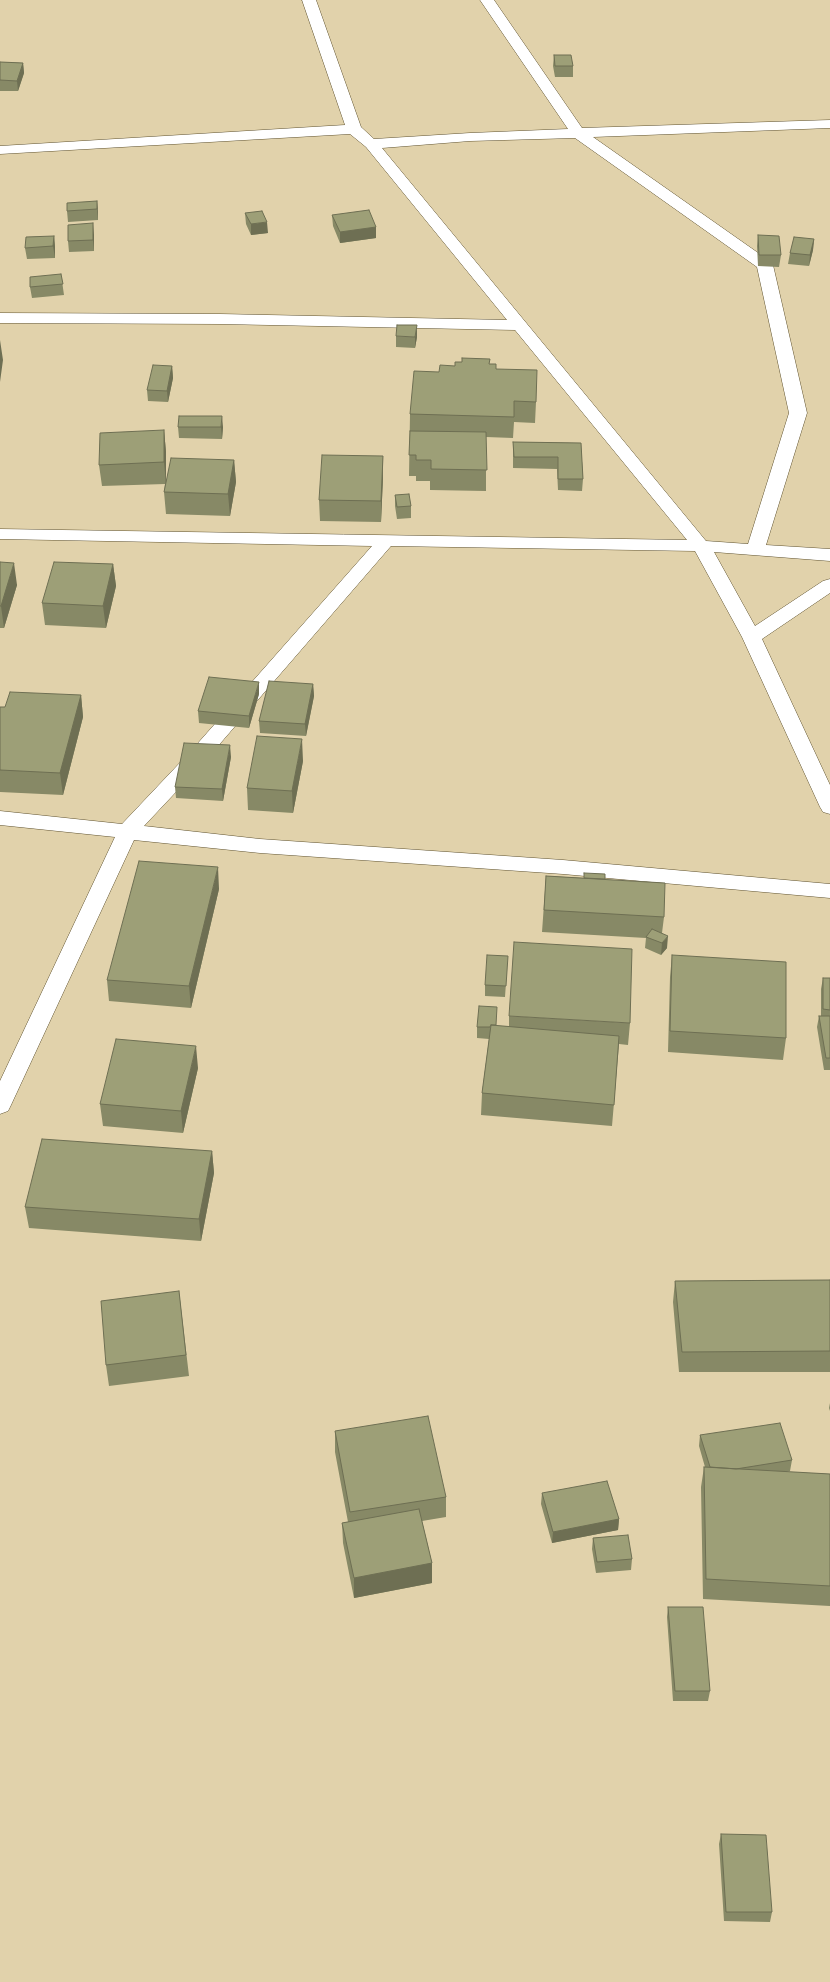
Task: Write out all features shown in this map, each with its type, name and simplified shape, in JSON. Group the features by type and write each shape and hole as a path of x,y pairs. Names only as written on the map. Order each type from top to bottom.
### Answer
{"street":[{"path":"308,0 354,129 371,144 701,546 752,637 830,807"},
{"path":"487,0 578,133 764,264 798,413 756,550"},
{"path":"371,144 578,133 830,124"},
{"path":"0,150 354,129"},
{"path":"0,318 212,319 520,325"},
{"path":"0,534 701,546 830,555"},
{"path":"0,1104 128,831 198,756 387,540"},
{"path":"752,637 830,585"},
{"path":"0,818 260,846 563,867 830,891"}],"building":[{"path":"554,55 571,55 573,66 555,66"},
{"path":"0,62 23,63 17,81 0,80"},
{"path":"97,201 97,209 67,211 67,203"},
{"path":"369,210 376,227 340,232 332,215"},
{"path":"262,211 267,222 251,224 245,213"},
{"path":"93,223 93,240 68,241 68,225"},
{"path":"758,235 779,236 781,255 759,255"},
{"path":"54,236 53,246 25,248 26,237"},
{"path":"794,237 814,239 810,255 790,253"},
{"path":"61,274 63,284 30,287 30,277"},
{"path":"397,325 417,325 415,337 396,336"},
{"path":"462,358 490,359 489,364 496,364 496,369 537,370 536,402 514,401 514,417 410,414 414,371 439,372 440,365 455,366 455,362 462,362"},
{"path":"153,365 172,366 167,391 147,390"},
{"path":"179,416 222,416 221,427 178,427"},
{"path":"164,430 164,462 99,465 100,433"},
{"path":"410,431 486,432 487,470 431,469 431,460 416,460 416,455 409,455"},
{"path":"513,442 581,443 583,479 558,479 558,457 514,457"},
{"path":"322,455 383,456 381,501 319,500"},
{"path":"171,458 234,460 228,494 164,492"},
{"path":"409,494 411,506 397,507 395,495"},
{"path":"0,562 14,563 1,606 0,606"},
{"path":"54,562 113,564 103,606 42,603"},
{"path":"209,677 259,682 249,716 198,711"},
{"path":"269,681 313,684 305,724 259,721"},
{"path":"10,692 81,695 60,773 0,770 0,707 5,707"},
{"path":"257,736 302,739 292,791 247,788"},
{"path":"184,743 230,745 222,789 175,787"},
{"path":"139,861 218,867 189,986 107,980"},
{"path":"584,873 605,874 605,879 584,878"},
{"path":"546,876 665,883 664,917 544,910"},
{"path":"652,929 668,936 662,943 646,937"},
{"path":"514,942 632,949 630,1023 509,1016"},
{"path":"487,955 508,956 506,986 485,985"},
{"path":"672,955 786,962 786,1038 670,1031"},
{"path":"823,978 830,978 830,1010 823,1009"},
{"path":"479,1006 497,1007 496,1025 491,1025 490,1027 477,1027"},
{"path":"819,1016 830,1016 830,1058 826,1058"},
{"path":"491,1025 619,1036 614,1105 482,1093"},
{"path":"116,1039 196,1046 181,1111 100,1104"},
{"path":"42,1139 212,1151 199,1219 25,1207"},
{"path":"830,1280 830,1351 682,1352 675,1281"},
{"path":"179,1291 186,1355 106,1365 101,1301"},
{"path":"428,1416 446,1497 350,1512 335,1431"},
{"path":"780,1423 792,1460 736,1469 710,1467 700,1435"},
{"path":"704,1467 830,1474 830,1586 706,1579"},
{"path":"607,1481 619,1519 553,1532 542,1493"},
{"path":"419,1509 432,1563 354,1578 342,1523"},
{"path":"628,1535 632,1559 597,1562 593,1538"},
{"path":"668,1607 703,1607 710,1691 675,1691"},
{"path":"721,1834 766,1835 772,1912 726,1912"}]}
